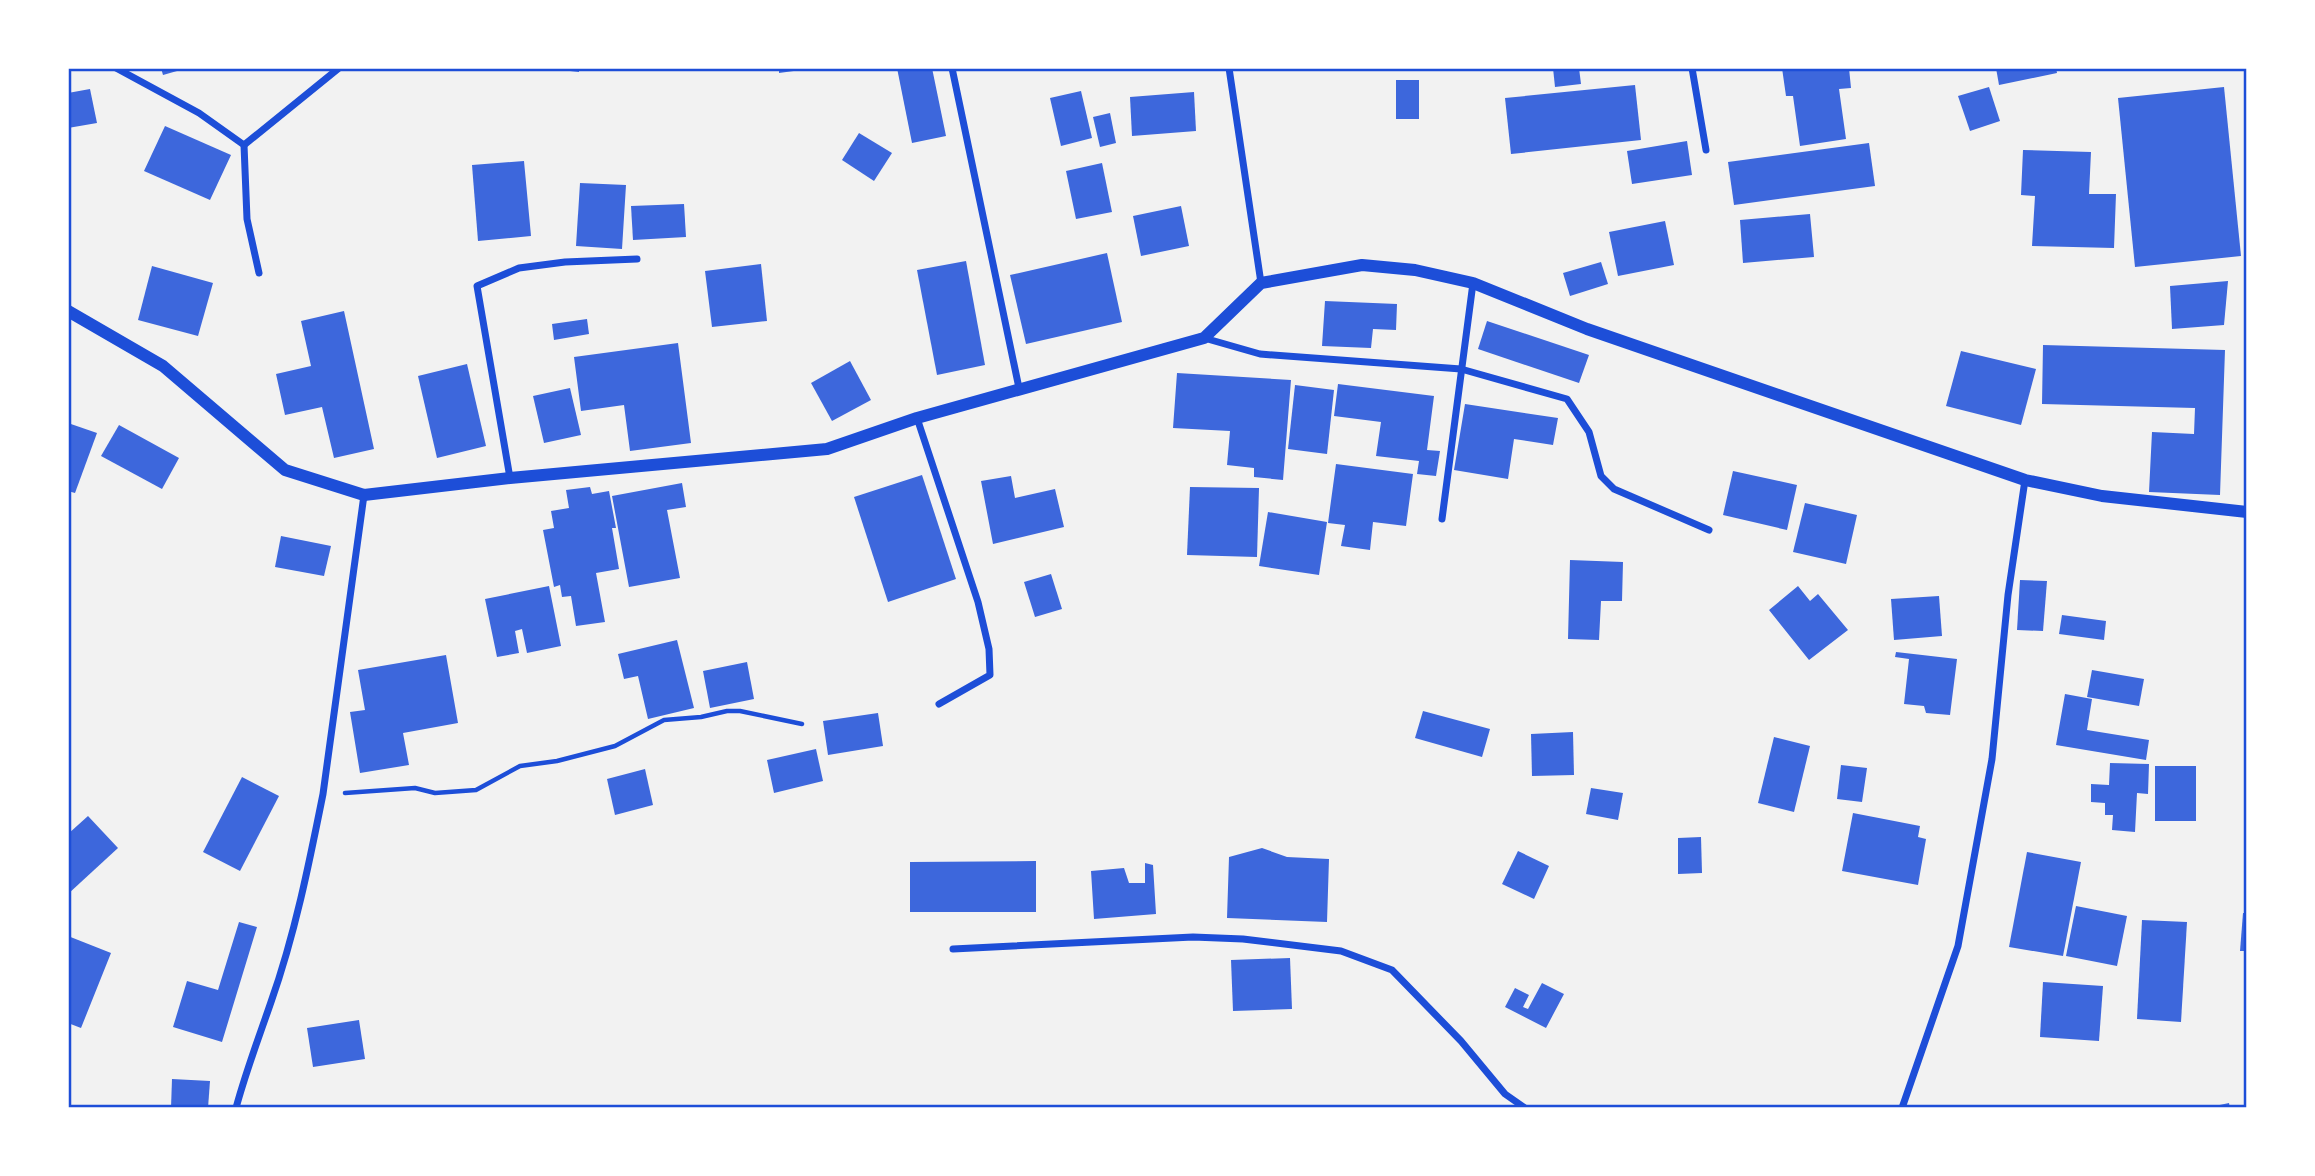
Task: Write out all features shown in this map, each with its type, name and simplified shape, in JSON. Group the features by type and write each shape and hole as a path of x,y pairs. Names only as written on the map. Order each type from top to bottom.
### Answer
{"street":[{"path":"116,68 199,113 244,145"},
{"path":"244,145 339,68"},
{"path":"952,68 1019,388"},
{"path":"1229,68 1261,283"},
{"path":"1692,68 1706,150"},
{"path":"244,145 247,219 260,273"},
{"path":"510,478 477,286 519,268 565,262 637,259"},
{"path":"68,311 163,366 285,470 364,495 510,478 827,449 917,418 1204,338 1261,283 1362,265 1415,270 1473,283 1587,329 2025,480 2102,496 2247,512"},
{"path":"1443,519 1473,283"},
{"path":"1204,338 1260,354 1461,369 1567,399 1589,432 1601,476 1614,489 1709,530"},
{"path":"917,418 978,602 989,649 990,675 939,704"},
{"path":"1902,1108 1958,946 1992,759 2008,595 2025,480"},
{"path":"236,1108 249,1060 272,1001 300,903 321,802 364,495"},
{"path":"953,949 1193,937 1243,939 1341,951 1392,970 1461,1041 1505,1094 1525,1108"}],"path":[{"path":"321,802 348,792 415,788 435,793 476,790 520,766 557,761 615,746 664,720 701,717 727,710 802,724"}],"building":[{"path":"161,68 184,68 184,69 163,75"},
{"path":"579,68 579,72 561,70"},
{"path":"779,68 800,68 801,70 779,73"},
{"path":"897,68 932,68 946,136 912,143"},
{"path":"1553,68 1579,68 1581,84 1555,87"},
{"path":"1782,68 1849,68 1851,88 1839,89 1846,139 1800,146 1793,96 1786,96"},
{"path":"1996,68 2056,68 2057,73 1999,85"},
{"path":"1396,80 1419,80 1419,119 1396,119"},
{"path":"1635,85 1641,140 1511,154 1505,98"},
{"path":"1989,87 2000,121 1970,131 1958,96"},
{"path":"2224,87 2241,256 2135,267 2118,98"},
{"path":"90,89 97,123 68,128 68,93"},
{"path":"1081,91 1092,138 1061,146 1050,98"},
{"path":"1194,92 1196,131 1132,136 1130,97"},
{"path":"1110,113 1116,143 1100,147 1093,117"},
{"path":"165,126 231,155 210,200 144,171"},
{"path":"859,133 892,153 874,181 842,160"},
{"path":"1687,141 1692,175 1632,184 1627,151"},
{"path":"1869,143 1875,186 1734,205 1728,162"},
{"path":"2023,150 2091,152 2089,194 2116,194 2114,248 2032,246 2035,196 2021,195"},
{"path":"524,161 531,236 478,241 472,165"},
{"path":"1102,163 1112,212 1076,219 1066,171"},
{"path":"580,183 626,185 622,249 576,246"},
{"path":"684,204 686,237 633,240 631,206"},
{"path":"1181,206 1189,246 1141,256 1133,216"},
{"path":"1810,214 1814,257 1743,263 1740,220"},
{"path":"1665,221 1674,265 1618,276 1609,232"},
{"path":"1107,253 1122,322 1026,344 1010,275"},
{"path":"966,261 985,365 937,375 917,270"},
{"path":"1601,262 1608,284 1570,296 1563,273"},
{"path":"761,264 767,321 712,327 705,271"},
{"path":"152,266 213,283 198,336 138,320"},
{"path":"2228,281 2224,325 2172,329 2170,286"},
{"path":"1325,301 1397,304 1396,330 1373,329 1371,348 1322,346"},
{"path":"344,311 374,449 334,458 322,407 285,415 276,374 311,366 301,321"},
{"path":"587,319 589,334 554,340 552,324"},
{"path":"1487,321 1589,355 1579,383 1478,349"},
{"path":"678,343 691,443 630,451 624,405 581,411 574,357"},
{"path":"2043,345 2225,350 2220,495 2149,492 2152,432 2194,434 2195,408 2042,404"},
{"path":"1961,351 2036,369 2021,425 1946,406"},
{"path":"850,361 871,400 832,421 811,383"},
{"path":"467,364 486,446 437,458 418,376"},
{"path":"1177,373 1291,380 1283,480 1254,477 1254,468 1227,465 1230,431 1173,428"},
{"path":"1338,384 1434,396 1427,450 1440,451 1436,476 1417,474 1419,461 1376,456 1381,422 1334,416"},
{"path":"1295,385 1334,390 1327,454 1288,449"},
{"path":"570,388 581,435 544,443 533,396"},
{"path":"1465,404 1558,418 1553,445 1514,439 1508,479 1454,470"},
{"path":"68,423 97,433 75,493 68,491"},
{"path":"119,425 179,458 162,489 101,456"},
{"path":"1336,464 1413,474 1406,526 1373,522 1370,550 1341,546 1345,525 1328,523"},
{"path":"1733,471 1797,485 1787,530 1723,515"},
{"path":"922,475 956,579 888,602 854,497"},
{"path":"1011,476 1015,498 1055,489 1064,527 993,544 981,481"},
{"path":"682,483 686,507 667,510 680,578 629,587 612,496"},
{"path":"590,487 592,494 609,491 616,528 612,528 619,569 596,573 605,622 576,626 571,596 562,597 560,585 554,587 543,530 554,528 551,511 569,508 566,490"},
{"path":"1190,487 1259,488 1257,557 1187,555"},
{"path":"1805,503 1857,515 1846,564 1793,552"},
{"path":"1268,512 1327,522 1319,575 1259,566"},
{"path":"281,536 331,546 324,576 275,567"},
{"path":"1570,560 1623,562 1622,601 1601,601 1599,640 1568,639"},
{"path":"1051,574 1062,609 1035,617 1024,582"},
{"path":"2020,580 2047,581 2043,631 2017,630"},
{"path":"549,586 561,646 527,653 522,629 515,631 519,653 497,657 485,599"},
{"path":"1798,586 1810,601 1818,594 1848,630 1809,660 1769,610"},
{"path":"1939,596 1942,636 1894,640 1891,599"},
{"path":"2062,615 2106,621 2104,640 2059,634"},
{"path":"677,640 694,708 648,719 638,676 624,679 618,654"},
{"path":"1896,652 1957,659 1950,715 1926,713 1924,706 1904,704 1909,659 1895,657"},
{"path":"446,655 458,723 403,733 409,765 360,773 350,712 365,710 358,670"},
{"path":"747,662 754,699 710,708 703,671"},
{"path":"2092,670 2144,679 2139,706 2087,697"},
{"path":"2065,694 2092,699 2087,730 2149,740 2146,760 2056,745"},
{"path":"1423,711 1490,729 1482,757 1415,738"},
{"path":"878,713 883,746 828,755 823,721"},
{"path":"1573,732 1574,775 1532,776 1531,734"},
{"path":"1774,737 1810,746 1794,812 1758,803"},
{"path":"816,749 823,781 774,793 767,760"},
{"path":"2110,763 2149,764 2148,794 2137,793 2135,832 2112,830 2113,815 2105,815 2105,803 2091,802 2091,784 2109,785"},
{"path":"1841,765 1867,768 1862,802 1837,799"},
{"path":"2155,766 2196,766 2196,821 2155,821"},
{"path":"645,769 653,805 615,815 607,779"},
{"path":"242,777 279,796 240,871 203,852"},
{"path":"1591,788 1623,793 1618,820 1586,814"},
{"path":"1853,813 1920,826 1918,837 1926,839 1918,885 1842,871"},
{"path":"88,816 118,848 68,894 68,834"},
{"path":"1701,837 1702,873 1678,874 1678,838"},
{"path":"1262,848 1287,857 1329,859 1327,922 1227,918 1229,857"},
{"path":"1518,851 1549,866 1534,899 1502,884"},
{"path":"2027,852 2081,862 2063,956 2009,947"},
{"path":"1036,861 1036,912 910,912 910,862"},
{"path":"1145,863 1153,865 1156,914 1094,919 1091,871 1124,868 1129,883 1145,883"},
{"path":"2076,906 2127,916 2117,966 2066,956"},
{"path":"2243,913 2247,913 2247,951 2240,951"},
{"path":"2142,920 2187,922 2181,1022 2137,1019"},
{"path":"239,922 257,927 222,1042 173,1027 187,981 218,990"},
{"path":"68,936 111,953 81,1028 68,1023"},
{"path":"1290,958 1292,1009 1233,1011 1231,960"},
{"path":"2043,982 2103,986 2099,1041 2040,1037"},
{"path":"1542,983 1564,994 1546,1028 1505,1007 1515,988 1529,995 1523,1007 1528,1009"},
{"path":"359,1020 365,1059 313,1067 307,1028"},
{"path":"172,1079 210,1081 208,1108 171,1108"},
{"path":"2229,1103 2230,1108 2215,1108 2215,1106"}]}
